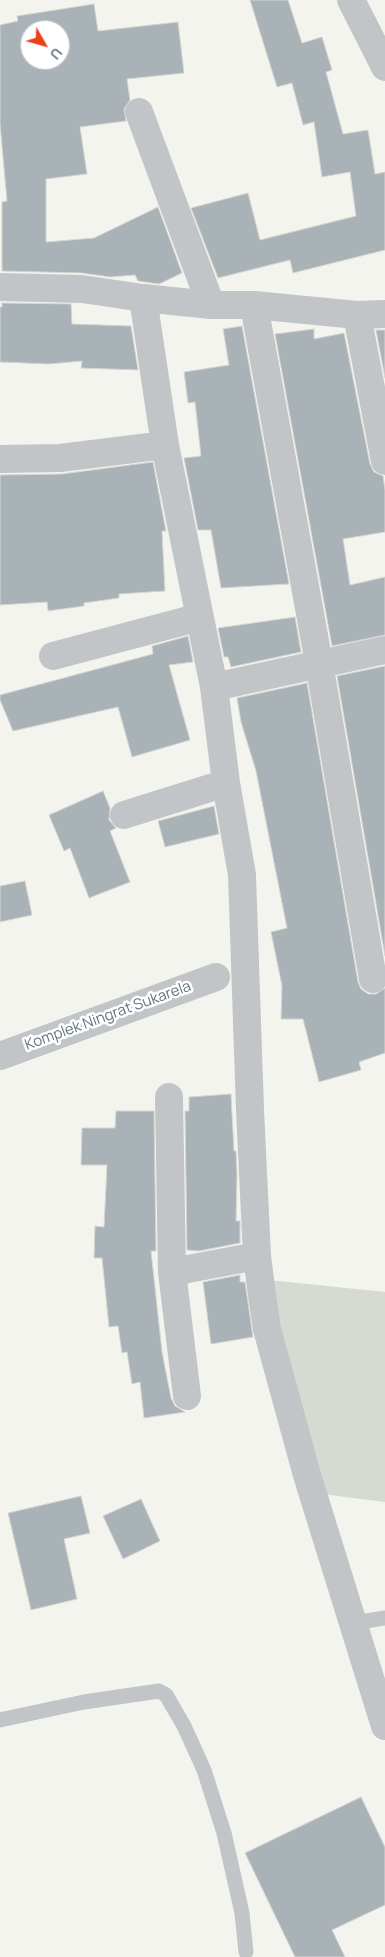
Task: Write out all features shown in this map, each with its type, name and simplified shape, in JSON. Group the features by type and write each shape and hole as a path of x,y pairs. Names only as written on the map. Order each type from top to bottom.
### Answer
{"street":[{"path":"351,0 385,67"},
{"path":"139,112 211,305"},
{"path":"0,287 82,289 211,305 254,305 356,315 385,314"},
{"path":"143,298 166,445 214,687 226,783 242,875 257,1256 267,1329 307,1475 385,1726"},
{"path":"254,305 319,664 372,979"},
{"path":"356,315 385,461"},
{"path":"0,459 60,458 166,445"},
{"path":"52,656 200,617"},
{"path":"214,687 385,650"},
{"path":"124,815 226,783"},
{"name":"Komplek Ningrat Sukarela","path":"0,1056 216,977"},
{"path":"169,1097 172,1272 187,1396"},
{"path":"172,1272 257,1256"}],"lane":[{"path":"354,1623 385,1618"},
{"path":"0,1720 84,1702 159,1691 166,1695 184,1726 210,1788 226,1842 242,1914 246,1952"}],"shaded area":[{"path":"269,1280 385,1292 385,1502 306,1492"}],"building":[{"path":"250,0 288,0 302,43 322,37 332,70 326,72 343,134 368,130 375,174 385,172 385,250 293,273 290,260 218,278 191,208 248,193 260,240 356,216 350,172 322,177 314,122 303,125 292,83 277,87"},
{"path":"94,4 98,31 178,22 184,73 127,79 130,100 124,109 126,121 80,127 87,174 46,179 46,242 94,238 158,207 182,273 159,284 138,281 135,275 110,277 82,273 2,271 2,202 7,201 0,124 0,25 18,21 17,16"},
{"path":"2,303 71,304 72,324 131,326 138,370 81,368 82,361 49,364 0,362 0,307 2,307"},
{"path":"242,326 289,584 221,588 211,530 198,530 184,458 201,456 195,402 188,403 184,372 229,365 223,329"},
{"path":"314,329 314,339 344,333 370,464 374,472 383,476 385,490 385,532 343,539 350,585 385,577 385,635 332,646 275,334"},
{"path":"376,330 385,330 385,378"},
{"path":"153,462 166,531 162,531 165,591 119,594 119,598 84,603 84,606 48,611 47,602 0,605 0,475 62,474"},
{"path":"295,617 301,652 231,667 228,657 224,657 218,628"},
{"path":"188,636 193,662 169,665 190,740 132,757 118,707 13,731 0,700 0,695 153,654 152,646"},
{"path":"385,666 385,956 337,676"},
{"path":"307,683 358,982 361,989 368,994 376,994 385,988 385,1053 359,1062 361,1070 319,1082 303,1019 281,1019 282,986 271,932 287,928 256,771 241,722 237,698"},
{"path":"103,791 110,808 109,820 116,828 110,831 130,882 89,898 70,848 64,851 49,815"},
{"path":"214,806 219,834 165,847 158,821"},
{"path":"25,881 32,915 0,922 0,886"},
{"path":"231,1094 237,1175 236,1221 240,1221 240,1243 199,1251 187,1250 185,1111 189,1111 189,1097"},
{"path":"116,1111 154,1111 156,1251 151,1251 162,1352 171,1398 175,1406 185,1412 144,1418 140,1382 132,1384 127,1352 122,1353 118,1326 109,1327 102,1258 94,1258 95,1226 104,1227 107,1165 81,1165 82,1128 115,1128"},
{"path":"240,1275 240,1282 245,1282 253,1337 211,1344 203,1282"},
{"path":"81,1496 90,1533 64,1539 77,1599 31,1610 8,1513"},
{"path":"141,1499 160,1541 123,1559 103,1516"},
{"path":"361,1797 385,1847 385,1905 332,1930 345,1957 295,1957 245,1853"}]}
